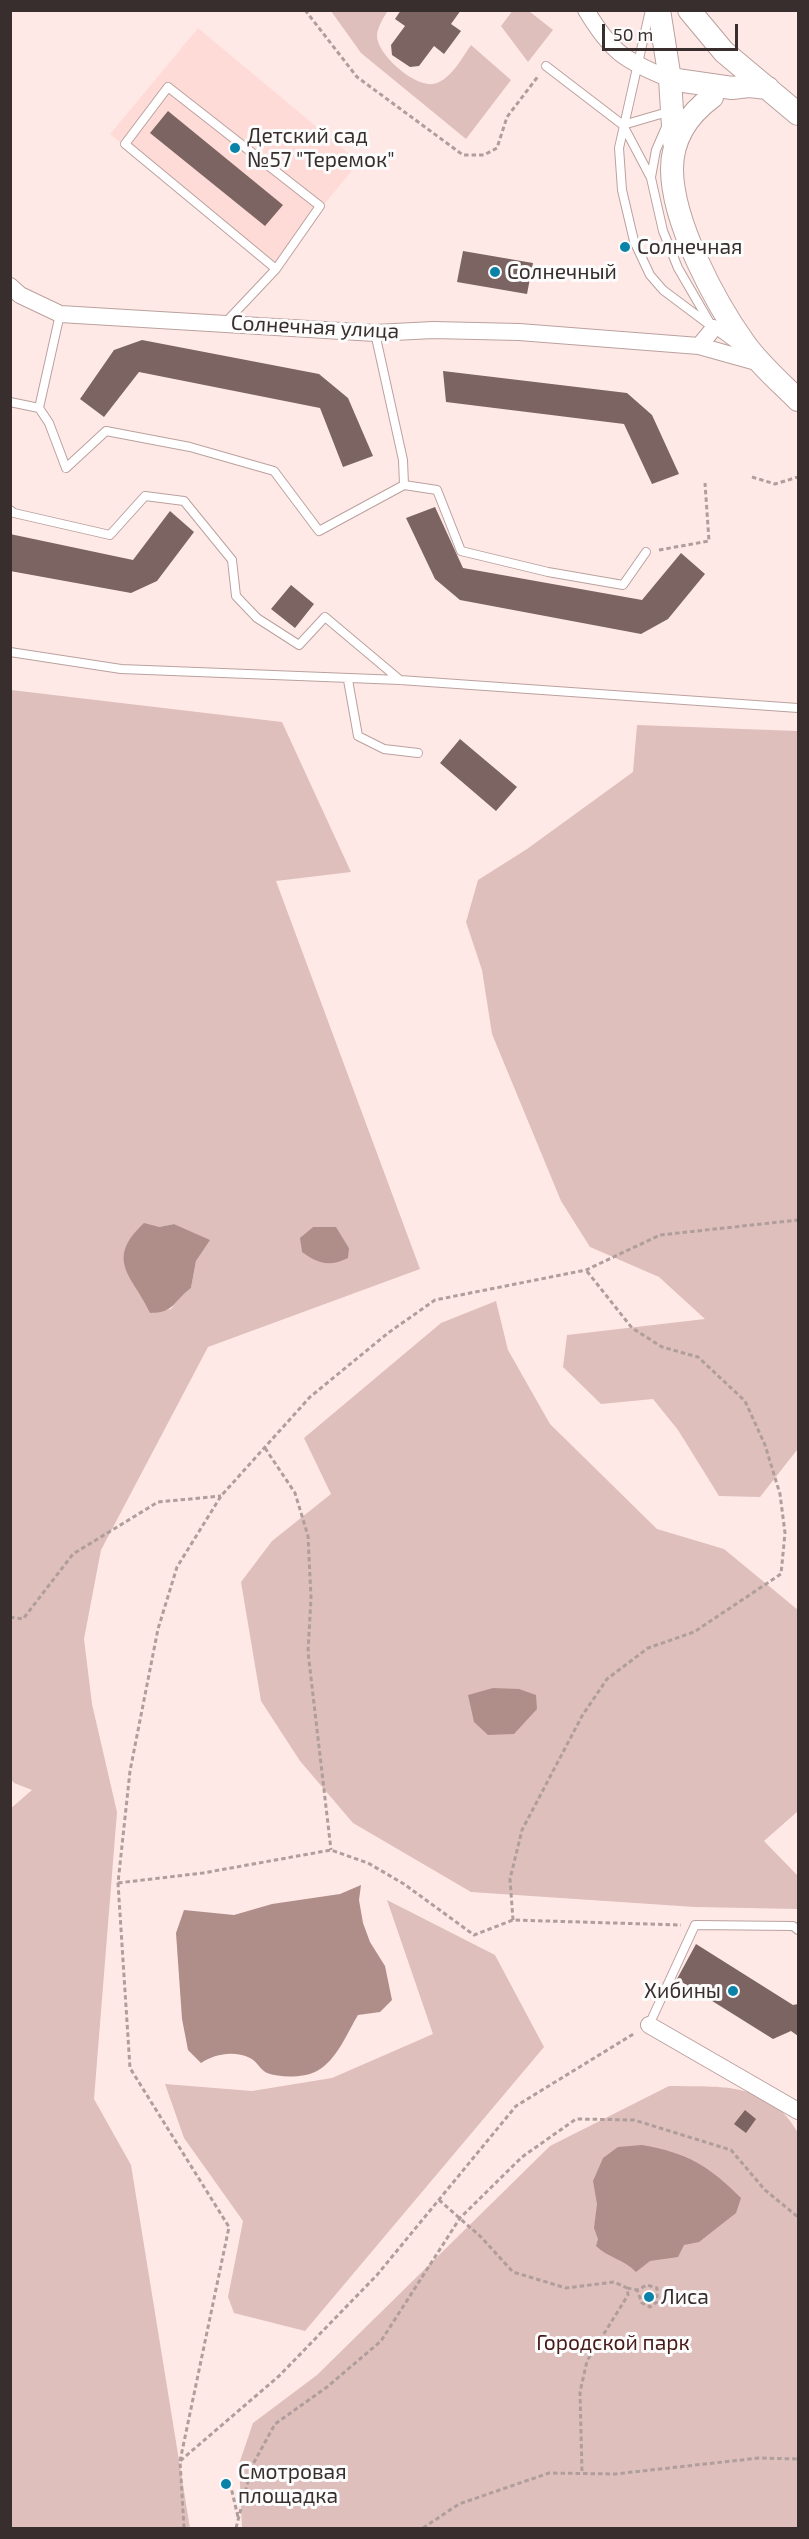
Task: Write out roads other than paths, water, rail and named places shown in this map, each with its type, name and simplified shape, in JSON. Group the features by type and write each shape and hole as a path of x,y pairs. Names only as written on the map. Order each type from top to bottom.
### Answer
{"main road":[{"path":"659,10 670,79 675,150"},
{"path":"689,10 724,52 798,114"},
{"path":"670,79 722,92"},
{"path":"673,110 722,92 748,86 768,88"},
{"path":"722,92 697,108 683,127 672,168 674,191 687,234 719,304 767,370 798,400"},
{"path":"714,328 719,304"},
{"path":"767,370 798,392"}],"street":[{"path":"586,10 604,39 638,66 670,79"},
{"name":"Солнечная улица","path":"10,286 20,295 60,314 375,333 433,330 508,332 699,346 767,370"},
{"path":"699,346 714,328"},
{"path":"649,2025 798,2111"}],"lane":[{"path":"650,10 623,125 619,165 621,190 634,241 650,275 663,290 767,370"},
{"path":"546,66 623,125 651,178 663,231 678,268 714,328"},
{"path":"225,323 276,269 320,206 168,87 125,144 276,269"},
{"path":"623,125 673,110"},
{"path":"651,178 656,150 673,110"},
{"path":"39,408 60,314"},
{"path":"375,333 403,460 404,485"},
{"path":"10,402 39,408 49,423 66,468 106,431 190,447 274,471 319,531 404,485 437,490 461,551 548,572 623,585 646,552"},
{"path":"10,510 14,513 110,535 145,496 184,501 232,560 236,596 257,618 299,645 325,617 400,680"},
{"path":"10,652 121,669 348,680 400,680 798,708"},
{"path":"348,680 358,736 384,749 418,753"},
{"path":"649,2025 695,1925 793,1926 798,1929"}],"place":[{"name":"Детский сад №57 \"Теремок\"","path":"235,148"},
{"name":"Солнечная","path":"625,247"},
{"name":"Солнечный","path":"495,272"},
{"name":"Хибины","path":"733,1991"},
{"name":"Лиса","path":"649,2297"},
{"name":"Смотровая площадка","path":"226,2484"}],"park label":[{"name":"Городской парк","path":"613,2343"}]}
